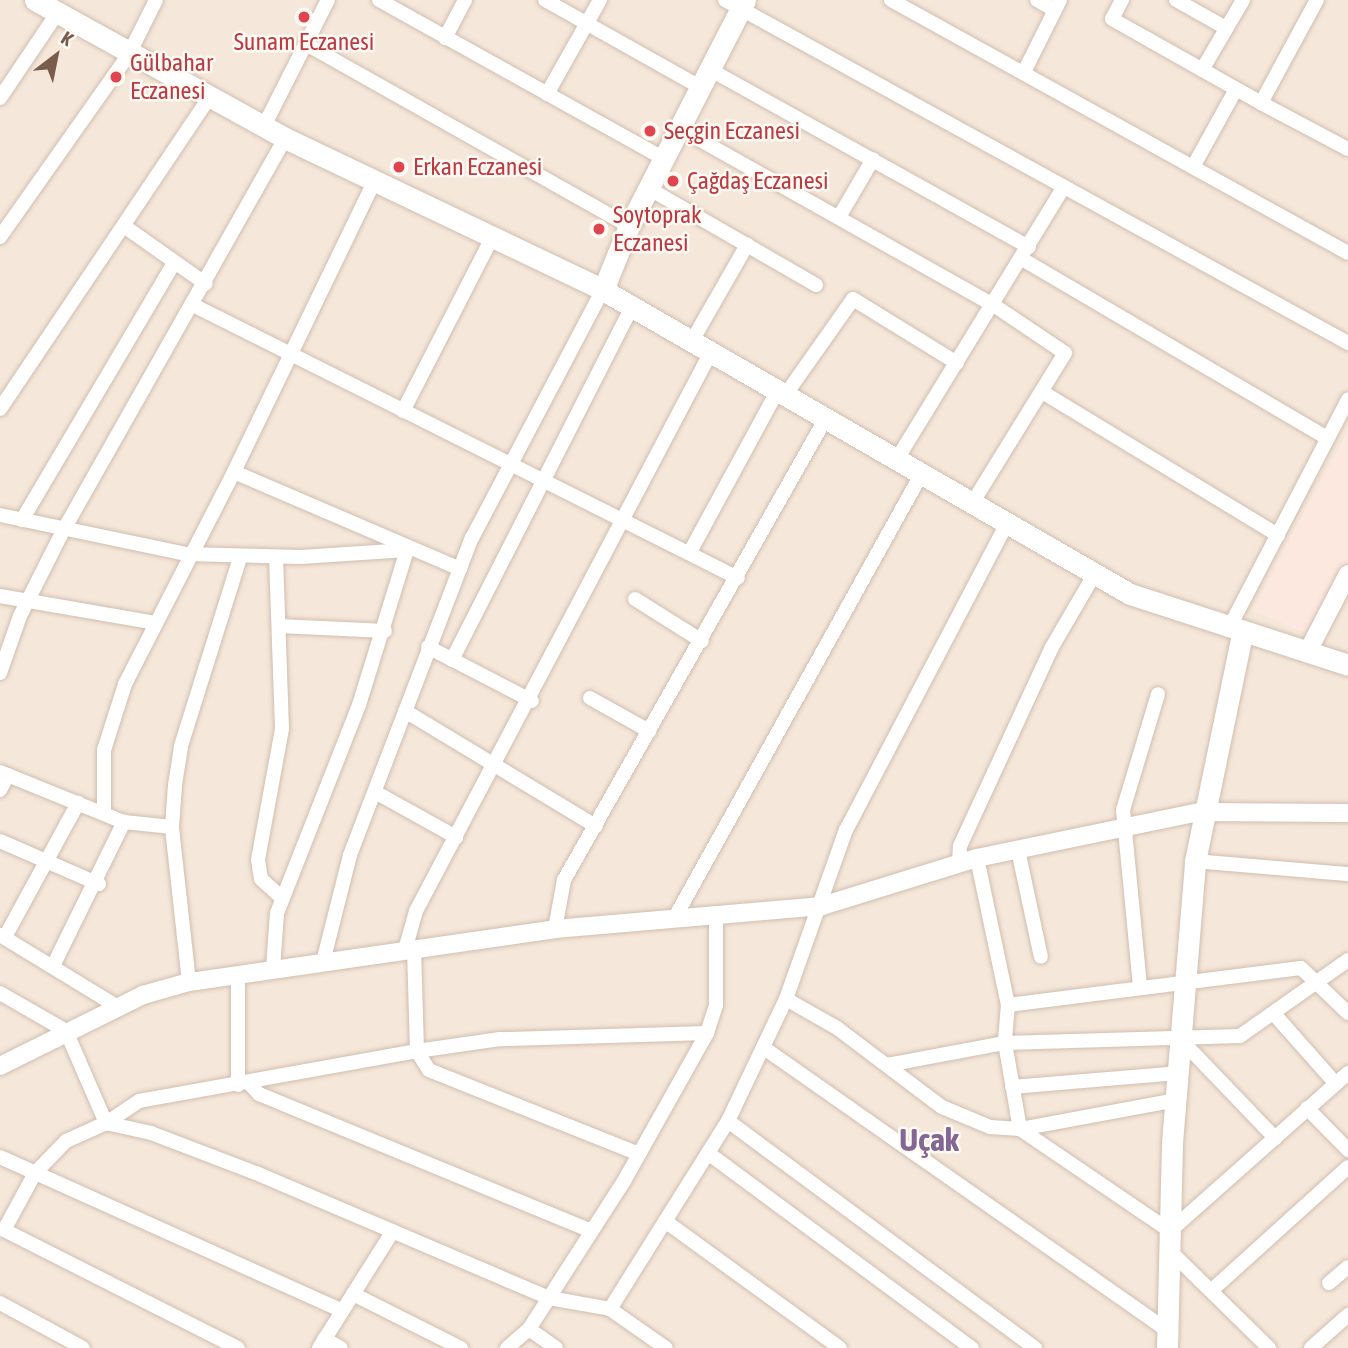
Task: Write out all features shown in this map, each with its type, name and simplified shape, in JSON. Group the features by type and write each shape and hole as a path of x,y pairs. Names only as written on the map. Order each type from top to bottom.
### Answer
{"main road":[{"path":"35,0 63,9 130,54 285,138 603,290 973,502 1094,575 1235,632 1348,665"},
{"path":"603,290 629,226 705,78 737,3"},
{"path":"1168,1340 1176,1101 1184,1038 1195,861 1200,812 1235,632"}],"street":[{"path":"0,237 130,54 156,0"},
{"path":"264,126 328,0"},
{"path":"379,0 663,159"},
{"path":"445,38 465,0"},
{"path":"545,0 587,23 873,159 1328,438"},
{"path":"547,94 600,0"},
{"path":"891,0 1348,253"},
{"path":"1024,72 1057,5 1037,0"},
{"path":"1122,0 1112,19 1348,149"},
{"path":"1176,0 1226,28"},
{"path":"1202,70 1242,0"},
{"path":"1261,103 1317,0"},
{"path":"737,3 1348,343"},
{"path":"0,98 63,9"},
{"path":"306,44 629,226"},
{"path":"1193,167 1236,89"},
{"path":"0,410 209,97"},
{"path":"679,128 995,306 1065,353 1044,393 973,502"},
{"path":"0,673 30,600 63,531 195,306 285,138"},
{"path":"839,217 873,159"},
{"path":"104,813 104,750 151,622 234,472 374,182"},
{"path":"897,459 995,306 1064,187"},
{"path":"648,188 816,285"},
{"path":"124,226 206,284"},
{"path":"403,411 492,238"},
{"path":"692,341 747,245"},
{"path":"22,520 174,263"},
{"path":"324,958 350,855 376,792 428,646 460,569 512,461 603,290"},
{"path":"690,552 782,392 853,299 957,363"},
{"path":"195,306 289,356 512,461 738,578"},
{"path":"452,660 632,307"},
{"path":"639,1154 429,1070 416,1051 409,949 416,911 532,701 711,352"},
{"path":"1044,393 1278,535"},
{"path":"1235,632 1278,535 1348,399"},
{"path":"555,929 559,890 738,578 826,418"},
{"path":"234,472 407,550 460,569"},
{"path":"674,919 922,473"},
{"path":"0,515 63,531 187,554 240,558 407,550"},
{"path":"610,1309 728,1121 786,999 822,906 846,830 1007,523"},
{"path":"273,969 282,898 385,631 407,550"},
{"path":"276,557 280,626 280,749 258,860 261,879 282,898"},
{"path":"189,982 172,827 181,746 240,558"},
{"path":"1307,653 1348,574"},
{"path":"959,863 960,846 1052,648 1094,575"},
{"path":"0,596 151,622"},
{"path":"635,599 702,641"},
{"path":"280,626 385,631"},
{"path":"428,646 532,701"},
{"path":"1140,986 1125,829 1125,795 1158,694"},
{"path":"590,698 649,731"},
{"path":"405,711 498,764 596,826"},
{"path":"0,790 4,774 124,822 172,827"},
{"path":"376,792 456,837"},
{"path":"78,803 47,865 2,936 118,1007"},
{"path":"2,1063 118,1007 189,982 324,958 555,929 822,906 977,858 1200,812 1348,813"},
{"path":"53,966 99,884 124,822"},
{"path":"0,841 47,865 99,884"},
{"path":"1018,850 1041,957"},
{"path":"977,858 1008,1005 1005,1043 1020,1129 1170,1241 1212,1290 1269,1348"},
{"path":"1195,861 1348,874"},
{"path":"507,1348 529,1329 549,1298 639,1154 707,1032 716,1005 716,917"},
{"path":"887,1065 1005,1043 1240,1036 1275,1015 1348,960"},
{"path":"1008,1005 1186,979 1301,968 1348,1013"},
{"path":"239,975 244,1084"},
{"path":"0,993 66,1031 106,1123"},
{"path":"786,999 887,1065 942,1107 990,1127 1020,1129 1176,1101"},
{"path":"1275,1015 1336,1084"},
{"path":"238,1348 1,1232 36,1173 66,1141 106,1123 139,1101 416,1051 500,1039 707,1032"},
{"path":"1184,1038 1275,1138"},
{"path":"764,1048 1168,1340"},
{"path":"1012,1087 1180,1073"},
{"path":"1170,1241 1275,1138 1348,1073"},
{"path":"244,1084 259,1094 591,1230"},
{"path":"1307,1108 1348,1150"},
{"path":"728,1121 1035,1348"},
{"path":"106,1123 151,1133 393,1231 549,1298 610,1309 666,1348"},
{"path":"708,1153 972,1348"},
{"path":"0,1157 342,1311"},
{"path":"1212,1290 1348,1167"},
{"path":"665,1221 840,1348"},
{"path":"341,1348 321,1344 393,1231"},
{"path":"1329,1283 1348,1267"},
{"path":"353,1294 461,1348"},
{"path":"0,1303 83,1348"},
{"path":"1311,1348 1348,1315"},
{"path":"529,1329 556,1348"}],"shaded area":[{"path":"0,0 1348,0 1348,1348 0,1348"},
{"path":"1348,430 1348,563 1312,636 1252,610"}],"place":[{"name":"Sunam Eczanesi","path":"304,17"},
{"name":"Gülbahar Eczanesi","path":"116,77"},
{"name":"Seçgin Eczanesi","path":"650,131"},
{"name":"Erkan Eczanesi","path":"399,167"},
{"name":"Çağdaş Eczanesi","path":"673,181"},
{"name":"Soytoprak Eczanesi","path":"599,229"}],"district":[{"name":"Uçak","path":"929,1140"}]}
